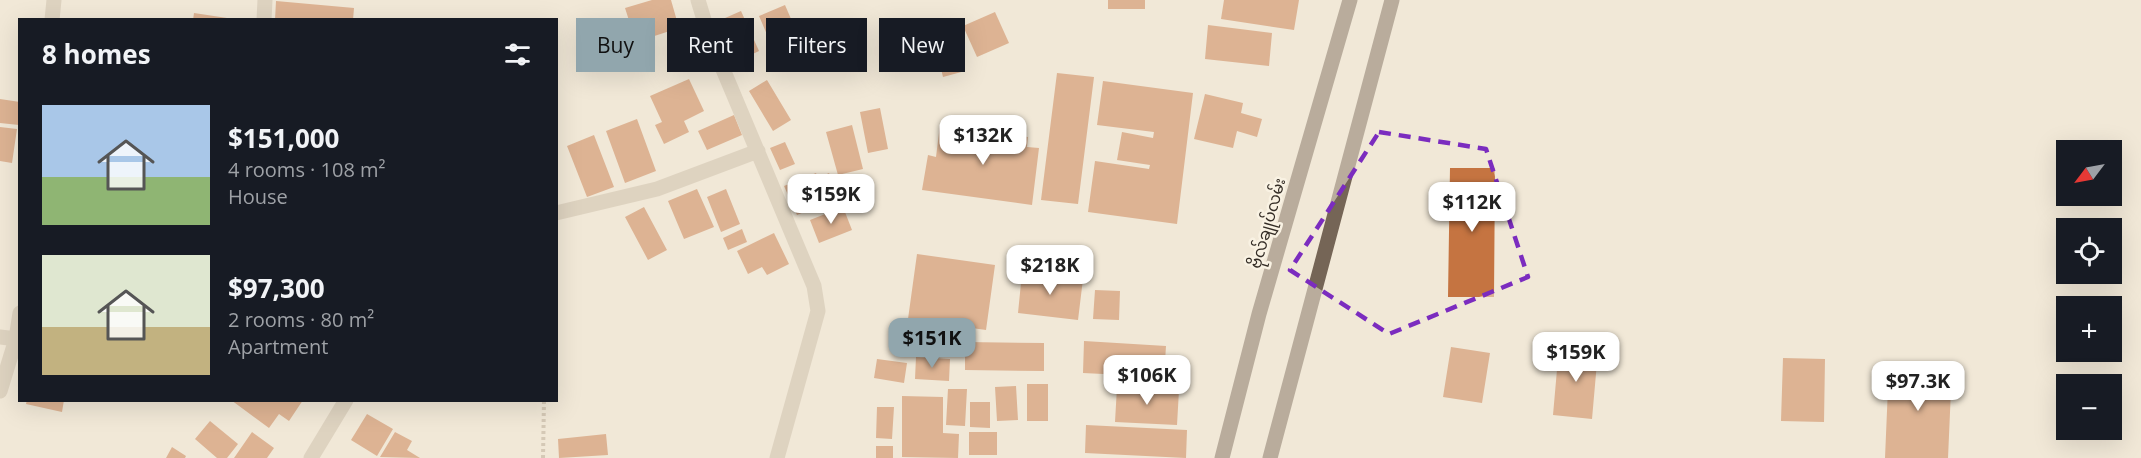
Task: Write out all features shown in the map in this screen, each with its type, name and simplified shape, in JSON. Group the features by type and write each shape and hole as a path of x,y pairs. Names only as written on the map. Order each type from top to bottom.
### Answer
{"main road":[{"name":"ဗိုလ်ချုပ်လမ်း","path":"1222,458 1259,314 1350,0"},
{"path":"1270,458 1392,0"}],"street":[{"path":"52,18 54,0"},
{"path":"264,0 264,18"},
{"path":"698,0 709,36 814,286 818,311 777,458"},
{"path":"558,213 657,189 758,151"},
{"path":"0,391 18,326"},
{"path":"0,337 16,339"},
{"path":"311,458 345,402"}],"path":[{"path":"543,458 544,402"}],"highlighted area":[{"path":"1379,132 1486,149 1528,277 1389,334 1290,270"}],"building":[{"path":"652,0 671,0 676,18 667,18 667,32 655,36 655,18 628,18 625,8"},
{"path":"1108,0 1145,0 1145,9 1108,9"},
{"path":"1224,0 1299,0 1294,30 1221,19"},
{"path":"276,1 354,8 353,18 275,18"},
{"path":"785,5 791,18 766,18 766,32 759,16"},
{"path":"741,11 744,18 725,18"},
{"path":"995,12 1009,43 977,57 965,30 965,25"},
{"path":"194,13 227,18 193,18"},
{"path":"1208,25 1272,33 1269,66 1205,59"},
{"path":"754,40 759,51 754,53"},
{"path":"942,72 961,72 943,77"},
{"path":"1057,73 1094,77 1078,204 1041,200"},
{"path":"689,79 704,111 684,121 689,132 664,144 655,125 662,122 650,96"},
{"path":"767,80 791,120 773,131 749,91"},
{"path":"1103,81 1193,93 1177,224 1088,212 1095,161 1149,169 1150,165 1117,160 1122,132 1153,138 1154,132 1097,125"},
{"path":"1205,94 1243,103 1241,113 1262,119 1257,137 1237,131 1233,148 1194,139"},
{"path":"0,99 18,102 18,125 0,123"},
{"path":"880,108 888,149 868,153 860,112"},
{"path":"734,115 742,135 707,150 698,131"},
{"path":"637,119 656,171 625,183 606,131"},
{"path":"852,125 863,169 838,175 826,132"},
{"path":"940,125 1028,137 1027,147 1039,148 1032,205 922,190 928,155 936,157"},
{"path":"0,127 17,129 12,163 0,161"},
{"path":"594,135 614,187 587,197 567,146"},
{"path":"785,142 795,164 780,170 770,148"},
{"path":"1450,168 1495,168 1494,297 1448,297"},
{"path":"816,173 818,178 829,173 840,197 797,215 784,186"},
{"path":"697,189 714,227 684,239 668,201"},
{"path":"726,189 740,224 721,232 707,197"},
{"path":"644,207 667,250 648,260 625,217"},
{"path":"843,207 852,230 819,243 810,220"},
{"path":"742,229 747,242 728,250 723,238"},
{"path":"774,233 789,264 767,275 762,267 748,274 737,251"},
{"path":"917,254 995,265 986,330 908,319"},
{"path":"1022,273 1083,279 1078,320 1018,313"},
{"path":"1095,290 1120,291 1119,320 1093,319"},
{"path":"1084,341 1166,346 1164,377 1083,373"},
{"path":"965,342 1044,343 1044,371 965,370"},
{"path":"1451,347 1490,353 1482,403 1443,397"},
{"path":"1559,347 1598,351 1592,419 1553,415"},
{"path":"916,357 950,359 949,381 915,379"},
{"path":"1783,358 1825,359 1824,422 1781,421"},
{"path":"877,359 907,363 904,383 874,378"},
{"path":"1889,364 1952,367 1948,458 1885,458"},
{"path":"1027,384 1048,384 1048,421 1027,421"},
{"path":"1016,386 1018,420 997,421 995,387"},
{"path":"1117,387 1179,390 1177,425 1115,422"},
{"path":"948,389 967,389 965,426 946,425"},
{"path":"902,396 943,397 943,433 959,434 958,458 902,457"},
{"path":"26,402 64,402 62,412 26,404"},
{"path":"234,402 302,402 289,421 279,414 269,428"},
{"path":"970,402 990,402 990,428 970,427"},
{"path":"877,407 894,407 892,439 876,438"},
{"path":"367,414 393,429 377,456 351,440"},
{"path":"210,421 238,444 227,458 217,458 195,439"},
{"path":"1086,425 1187,430 1186,458 1085,453"},
{"path":"252,432 274,448 267,458 234,458"},
{"path":"395,432 412,441 407,450 420,458 380,457"},
{"path":"969,432 997,432 997,455 969,455"},
{"path":"606,434 608,455 559,458 558,439"},
{"path":"876,446 893,446 893,458 876,458"},
{"path":"172,447 186,456 185,458 166,458"}]}
